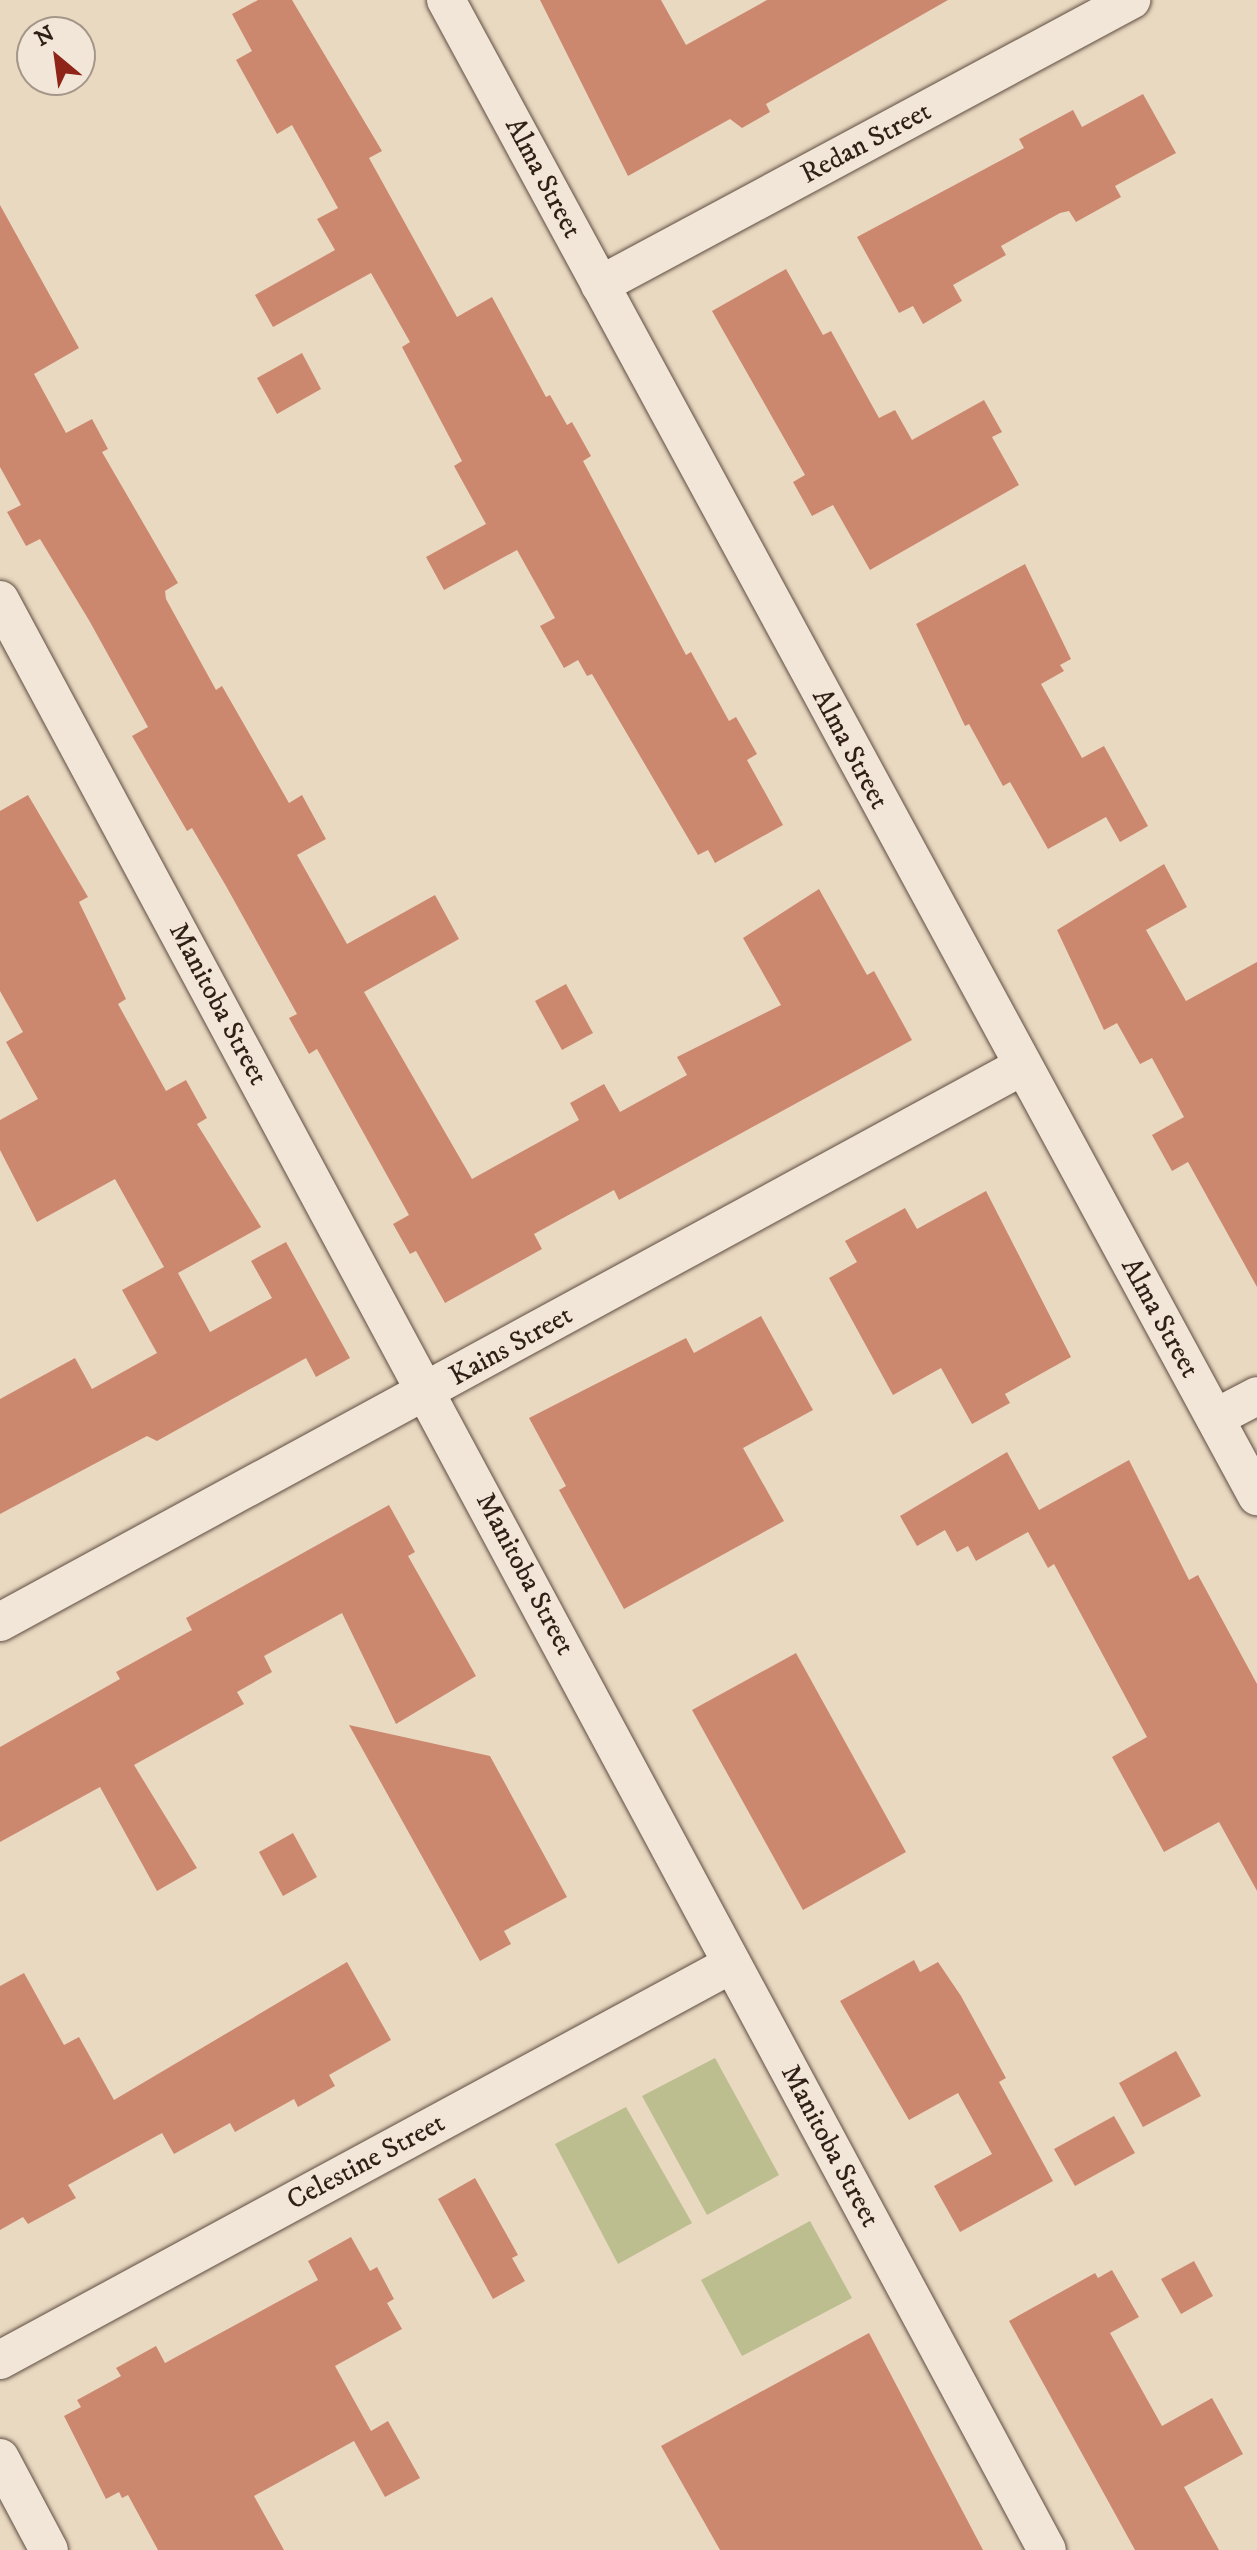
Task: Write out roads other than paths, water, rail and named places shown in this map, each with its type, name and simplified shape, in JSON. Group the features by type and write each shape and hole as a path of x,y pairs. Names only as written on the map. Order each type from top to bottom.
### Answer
{"street":[{"name":"Alma Street","path":"446,0 1021,1067 1257,1496"},
{"name":"Redan Street","path":"600,285 1131,0"},
{"name":"Manitoba Street","path":"0,600 1047,2550"},
{"name":"Kains Street","path":"0,1622 1021,1067"},
{"path":"1215,1418 1257,1396"},
{"name":"Celestine Street","path":"0,2360 732,1964"},
{"path":"0,2458 49,2550"}]}
